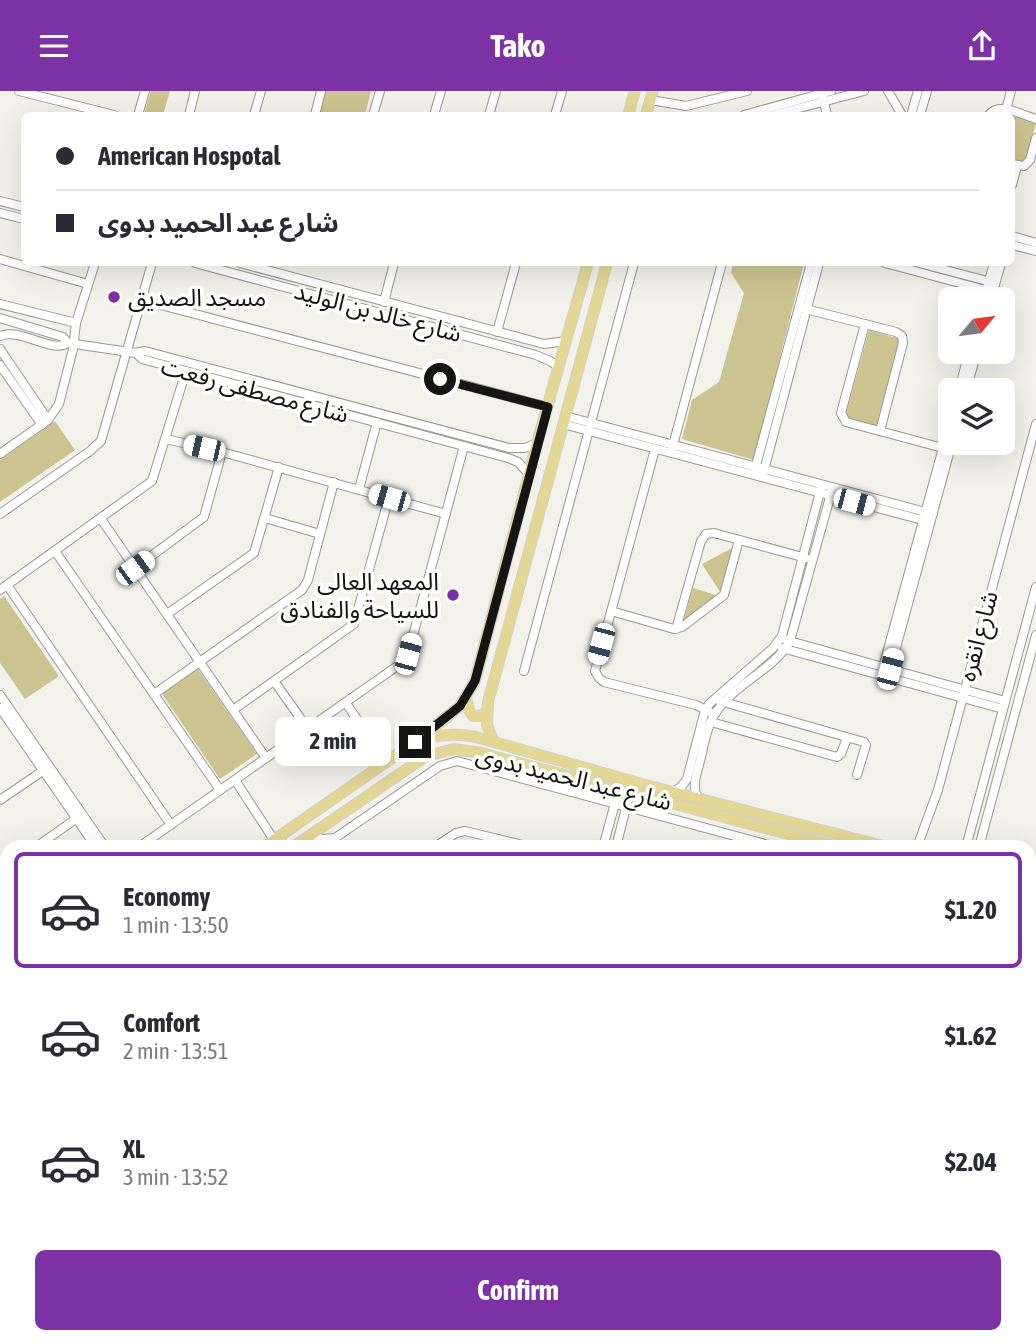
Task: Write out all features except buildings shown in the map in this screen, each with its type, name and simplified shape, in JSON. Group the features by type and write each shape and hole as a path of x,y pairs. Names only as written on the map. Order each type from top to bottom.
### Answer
{"main road":[{"path":"629,112 635,91"},
{"path":"647,112 652,95"},
{"name":"شارع عبد الحميد بدوى","path":"281,839 415,742 466,698 478,671 586,266"},
{"name":"شارع عبد الحميد بدوى","path":"494,742 487,725 486,712 606,266"},
{"path":"466,698 473,716 486,712"},
{"name":"شارع عبد الحميد بدوى","path":"415,742 432,736 467,735 672,792 860,840"},
{"name":"شارع عبد الحميد بدوى","path":"304,840 420,759 454,749 481,753 812,840"}],"street":[{"path":"19,91 102,112"},
{"path":"139,112 145,91"},
{"path":"190,112 195,91"},
{"path":"255,112 261,91"},
{"path":"316,112 321,91"},
{"path":"374,112 380,91"},
{"path":"435,112 441,91"},
{"path":"490,112 496,91"},
{"path":"556,112 562,91"},
{"path":"703,91 705,102"},
{"path":"667,105 686,106 705,102 720,94 747,91"},
{"path":"758,112 826,95 864,91"},
{"path":"888,91 900,112"},
{"path":"912,112 918,91"},
{"path":"921,112 927,91"},
{"path":"1006,110 1011,91"},
{"path":"652,95 671,106 676,112"},
{"path":"781,112 826,95"},
{"path":"992,112 997,108 1013,112"},
{"path":"1015,113 1036,119"},
{"path":"1015,165 1024,166 1028,163 1036,138"},
{"path":"0,201 21,206"},
{"path":"0,213 21,218"},
{"path":"1015,237 1036,243"},
{"path":"1015,246 1036,251"},
{"path":"0,260 21,266"},
{"path":"22,266 88,284"},
{"path":"0,454 45,422 62,397 71,343 94,266"},
{"path":"0,514 101,441 132,352 151,266"},
{"name":"شارع خالد بن الوليد","path":"206,266 546,358 559,367"},
{"name":"شارع خالد بن الوليد","path":"251,266 548,345 566,341"},
{"path":"384,302 393,266"},
{"path":"497,332 515,266"},
{"path":"524,671 633,266"},
{"path":"673,448 721,266"},
{"path":"803,308 810,266"},
{"path":"759,472 803,308 818,266"},
{"path":"895,266 963,287"},
{"path":"931,266 992,282"},
{"path":"991,287 994,266"},
{"path":"992,282 1000,266"},
{"path":"142,300 548,407"},
{"path":"0,304 76,323"},
{"path":"803,308 902,336 903,343 880,431"},
{"path":"71,343 63,337 4,319 2,335 11,334 59,346 71,343 132,352"},
{"path":"865,324 841,413 844,421 938,447"},
{"path":"546,358 548,345"},
{"path":"0,349 45,422"},
{"name":"شارع مصطفى رفعت","path":"132,352 145,351 515,449"},
{"name":"شارع مصطفى رفعت","path":"132,352 142,359 513,459 529,474"},
{"path":"2,371 45,422"},
{"path":"171,825 3,588 152,481 186,371"},
{"path":"564,420 928,517"},
{"path":"359,489 377,422"},
{"name":"شارع انقره","path":"920,840 938,790 1036,424"},
{"path":"590,427 655,449 673,448"},
{"path":"166,439 279,467 446,514"},
{"path":"513,459 517,453 515,449 537,443"},
{"path":"149,840 401,665 407,657 464,446"},
{"path":"655,449 595,669 598,678 607,683 706,709 712,718 837,757 841,754 847,738"},
{"path":"135,568 205,517 222,452"},
{"path":"928,517 941,455"},
{"path":"885,672 948,455"},
{"path":"167,614 252,556 279,467"},
{"path":"154,694 302,590 308,580 334,482"},
{"path":"672,792 681,787 687,779 706,709 715,697 778,642 821,489"},
{"path":"698,798 694,783 712,718 723,703 788,645 831,492"},
{"path":"233,710 348,629 356,620 389,498"},
{"path":"264,518 320,534"},
{"path":"101,519 266,758"},
{"path":"676,629 703,537 711,533 812,560"},
{"path":"611,611 676,629 683,626 723,595 739,540"},
{"path":"55,551 220,790"},
{"name":"شارع انقره","path":"968,840 1036,587"},
{"path":"981,840 1036,635"},
{"path":"778,642 1004,705"},
{"path":"274,681 308,729"},
{"path":"736,692 738,708"},
{"path":"0,695 46,768 80,817 100,840"},
{"path":"715,697 738,708 865,744 857,775"},
{"path":"346,703 386,762"},
{"path":"0,708 46,768"},
{"path":"312,834 321,839 335,838 440,766 452,761 748,840"},
{"path":"0,800 46,768"},
{"path":"235,780 281,839"},
{"path":"605,840 619,789"},
{"path":"618,840 631,792"},
{"path":"46,840 80,817"},
{"path":"80,817 92,840"},
{"path":"446,840 468,831 503,840"},
{"path":"452,840 453,835"}],"shaded area":[{"path":"151,91 170,91 164,112 145,112"},
{"path":"325,91 371,91 366,112 320,112"},
{"path":"1015,117 1036,123 1025,164 1015,161"},
{"path":"732,266 803,266 754,460 682,439 692,400 719,382 744,293 731,273"},
{"path":"869,330 900,339 876,426 845,417"},
{"path":"55,421 75,450 0,502 0,460"},
{"path":"734,548 720,592 702,564"},
{"path":"693,588 719,596 684,620"},
{"path":"4,596 59,676 25,699 0,663 0,599"},
{"path":"198,669 257,754 220,779 162,694"}],"place":[{"name":"مسجد الصديق","path":"114,297"},
{"name":"المعهد العالى للسياحة والفنادق","path":"453,595"}],"route":[{"path":"415,742 460,706 475,681 548,407 440,379"}]}
